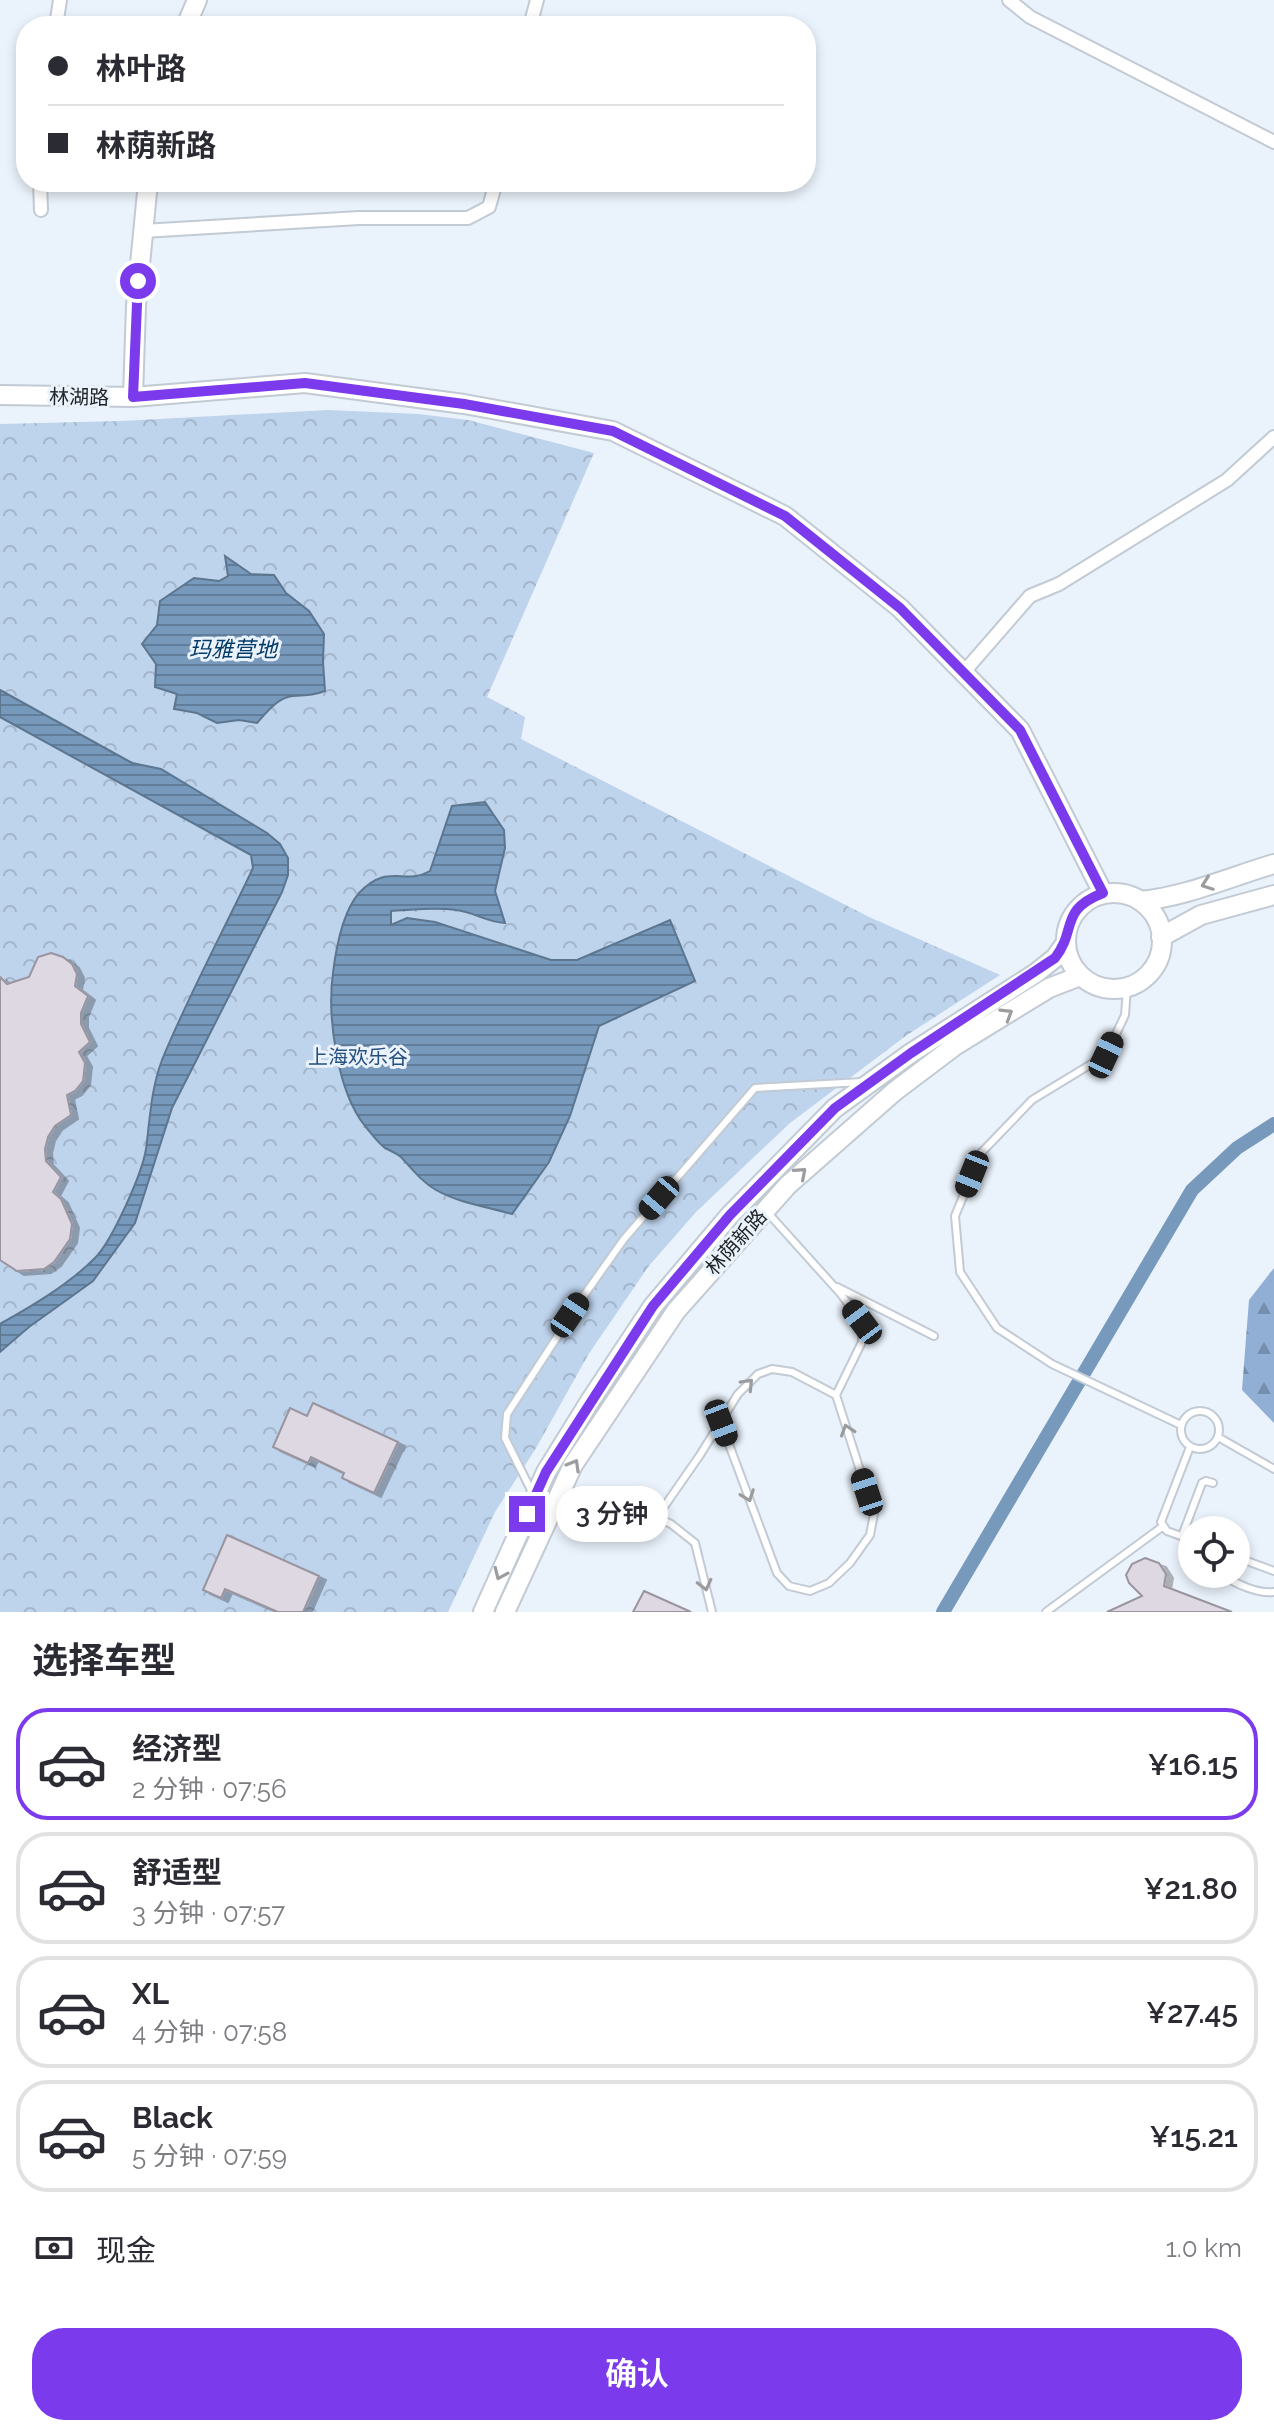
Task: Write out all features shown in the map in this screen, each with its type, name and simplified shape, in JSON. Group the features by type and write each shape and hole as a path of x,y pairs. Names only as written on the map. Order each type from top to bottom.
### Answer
{"main road":[{"path":"133,397 136,306 147,192"},
{"name":"林湖路","path":"0,395 133,397 305,383 464,404 613,431 785,516 900,608 1020,730 1103,893"},
{"path":"1140,901 1169,898 1274,864"},
{"path":"1065,944 1067,955 1080,976 1100,988 1127,987 1145,978 1156,966 1161,951 1158,920 1140,901 1120,892 1103,893"},
{"name":"林荫新路","path":"483,1612 546,1472 575,1425 653,1306 730,1215 835,1108 911,1053 1055,958 1065,944 1068,923 1076,909 1103,893"},
{"path":"1161,937 1201,915 1274,895"},
{"name":"林荫新路","path":"505,1612 573,1465 676,1311 765,1210 788,1185 871,1111 943,1054 1049,988 1080,976"}],"street":[{"path":"1009,0 1030,17 1274,142"},
{"path":"40,192 41,210"},
{"path":"143,231 359,218 468,218 489,207 493,192"},
{"path":"963,673 1030,596 1059,584 1227,480 1274,437"}],"lane":[{"path":"1127,987 1125,1015 1106,1055 1032,1100 981,1153 955,1216 960,1272 997,1328 1052,1364 1181,1425"},
{"path":"534,1497 505,1438 507,1414 576,1306 624,1239 755,1088 872,1082"},
{"path":"721,1423 777,1573 789,1586 810,1591 829,1583 850,1563 870,1535 874,1514 836,1395 862,1342 862,1322 833,1284 765,1210"},
{"path":"833,1284 934,1336"},
{"path":"657,1517 738,1394 758,1374 772,1369 792,1372 836,1395"},
{"path":"1205,1412 1219,1424 1218,1437 1215,1443 1203,1450 1190,1447 1182,1437 1181,1425 1188,1415 1205,1412"},
{"path":"1218,1437 1274,1469"},
{"path":"1162,1527 1161,1522 1190,1447"},
{"path":"1190,1516 1202,1483 1213,1483"},
{"path":"560,1492 624,1502 671,1524 695,1543 712,1612"},
{"path":"1162,1527 1178,1534"},
{"path":"1046,1612 1162,1527"},
{"path":"1250,1562 1274,1571"},
{"path":"1250,1587 1266,1593 1274,1592"}],"green space":[{"name":"上海欢乐谷","path":"328,410 418,414 468,420 594,453 487,697 525,717 521,739 869,917 1000,975 907,1035 790,1123 696,1212 648,1267 588,1355 536,1448 495,1512 448,1612 0,1612 0,424"},
{"path":"1274,1268 1274,1423 1242,1390 1249,1300"}],"water":[{"name":"玛雅营地","path":"225,556 251,574 274,575 286,593 309,611 324,634 325,691 282,699 257,723 239,720 217,723 197,713 174,709 177,694 155,687 156,664 142,644 157,625 160,601 194,578 219,581 228,576"},
{"path":"0,690 132,763 161,769 267,833 280,844 288,858 288,875 172,1108 135,1223 93,1281 0,1352 0,1324 84,1268 102,1249 118,1223 146,1149 153,1093 162,1060 253,868 251,855 0,717"},
{"path":"485,802 504,830 505,848 495,891 505,923 462,911 431,909 391,911 391,925 407,918 435,922 551,960 577,960 670,920 695,981 599,1026 570,1116 549,1162 512,1214 436,1190 401,1157 377,1140 355,1111 347,1093 333,1031 333,973 338,942 353,901 379,879 420,875 430,871 452,806"}],"building":[{"path":"51,953 72,964 77,974 75,986 88,996 81,1013 81,1024 90,1042 79,1052 85,1063 83,1081 67,1095 71,1115 55,1126 45,1149 46,1161 61,1177 53,1192 61,1199 72,1224 70,1239 54,1262 44,1269 17,1271 0,1260 0,977 7,984 29,977 38,957"},
{"path":"313,1403 398,1442 374,1493 342,1478 344,1473 311,1457 308,1463 273,1447 290,1408 307,1416"},
{"path":"227,1535 319,1576 303,1612 278,1612 225,1589 221,1598 203,1590"},
{"path":"1145,1558 1159,1563 1166,1574 1164,1586 1232,1612 1107,1612 1142,1596 1129,1583 1126,1575 1132,1564"},
{"path":"644,1591 691,1612 633,1612"}],"waterway":[{"path":"943,1612 1192,1190 1237,1148 1274,1124"}],"route":[{"path":"138,281 133,397 305,383 464,404 613,431 785,516 900,608 1020,730 1103,893 1076,909 1068,923 1065,944 1055,958 911,1053 835,1108 730,1215 653,1306 546,1472 527,1514"}]}
